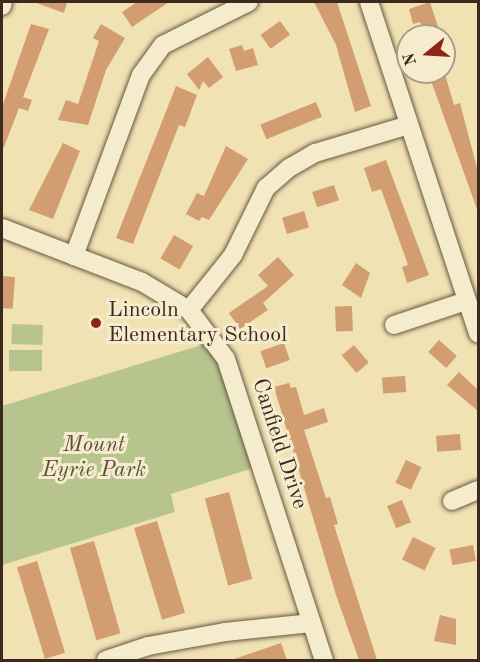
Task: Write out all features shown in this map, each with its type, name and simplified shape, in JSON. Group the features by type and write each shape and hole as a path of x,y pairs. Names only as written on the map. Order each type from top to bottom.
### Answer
{"street":[{"path":"2,6 3,2"},
{"path":"74,256 141,75 163,45 249,2"},
{"path":"369,2 478,334"},
{"path":"189,310 233,255 266,188 289,168 315,153 409,125"},
{"name":"Canfield Drive","path":"2,228 142,282 189,310 226,359 324,660"},
{"path":"394,325 466,301"},
{"path":"452,501 478,490"},
{"path":"106,660 148,646 225,632 312,623"}],"green space":[{"path":"12,324 43,325 42,345 11,344"},
{"name":"Mount Eyrie Park","path":"208,343 222,363 256,467 171,494 175,512 2,565 2,406"},
{"path":"9,350 42,350 42,371 9,371"}],"building":[{"path":"34,2 67,2 64,13"},
{"path":"137,2 169,2 132,27 122,12"},
{"path":"314,2 337,2 371,106 355,112 336,45"},
{"path":"430,2 437,24 421,24 420,22 413,24 409,9"},
{"path":"280,21 290,35 271,49 261,35"},
{"path":"31,24 49,29 23,97 32,100 28,111 19,108 2,152 2,107"},
{"path":"101,24 125,38 106,70 88,125 58,120 66,100 78,104 99,41 93,38"},
{"path":"242,45 244,51 253,48 258,65 236,71 229,49"},
{"path":"208,57 223,77 209,88 203,81 199,90 187,74"},
{"path":"432,84 448,84 454,105 460,103 478,172 478,212"},
{"path":"176,86 197,95 185,127 179,125 133,244 116,238"},
{"path":"316,102 322,117 266,139 260,124"},
{"path":"63,143 80,151 53,219 29,210"},
{"path":"226,146 248,159 209,220 202,217 199,221 186,214 197,193 204,196"},
{"path":"386,160 429,275 407,283 402,267 408,265 381,189 372,192 364,168"},
{"path":"334,185 339,200 317,207 312,192"},
{"path":"304,211 309,227 287,234 282,218"},
{"path":"174,235 193,246 180,269 161,258"},
{"path":"278,257 294,275 263,303 268,310 240,329 229,313 268,286 258,275"},
{"path":"356,263 370,273 361,298 342,285"},
{"path":"2,276 15,277 13,309 2,308"},
{"path":"352,306 353,331 336,332 335,307"},
{"path":"439,340 457,356 446,368 428,352"},
{"path":"284,343 290,360 266,368 260,351"},
{"path":"354,345 369,363 357,373 342,355"},
{"path":"459,372 478,390 478,411 447,385"},
{"path":"405,376 406,392 383,394 382,378"},
{"path":"289,383 291,388 296,387 304,415 324,408 328,422 304,430 326,498 330,497 338,524 334,525 377,660 359,660 336,595 274,387"},
{"path":"460,434 461,450 437,452 436,436"},
{"path":"406,460 421,467 411,490 395,483"},
{"path":"229,492 252,579 228,585 205,498"},
{"path":"402,500 411,522 396,528 387,506"},
{"path":"157,521 185,613 162,620 134,528"},
{"path":"413,537 435,548 425,570 402,559"},
{"path":"94,541 120,633 96,640 70,548"},
{"path":"473,545 476,561 452,565 449,550"},
{"path":"37,561 65,653 45,659 17,567"},
{"path":"440,615 456,619 456,645 434,641"},
{"path":"281,643 287,660 234,660 234,659"}],"place":[{"name":"Lincoln Elementary School","path":"96,323"}]}
